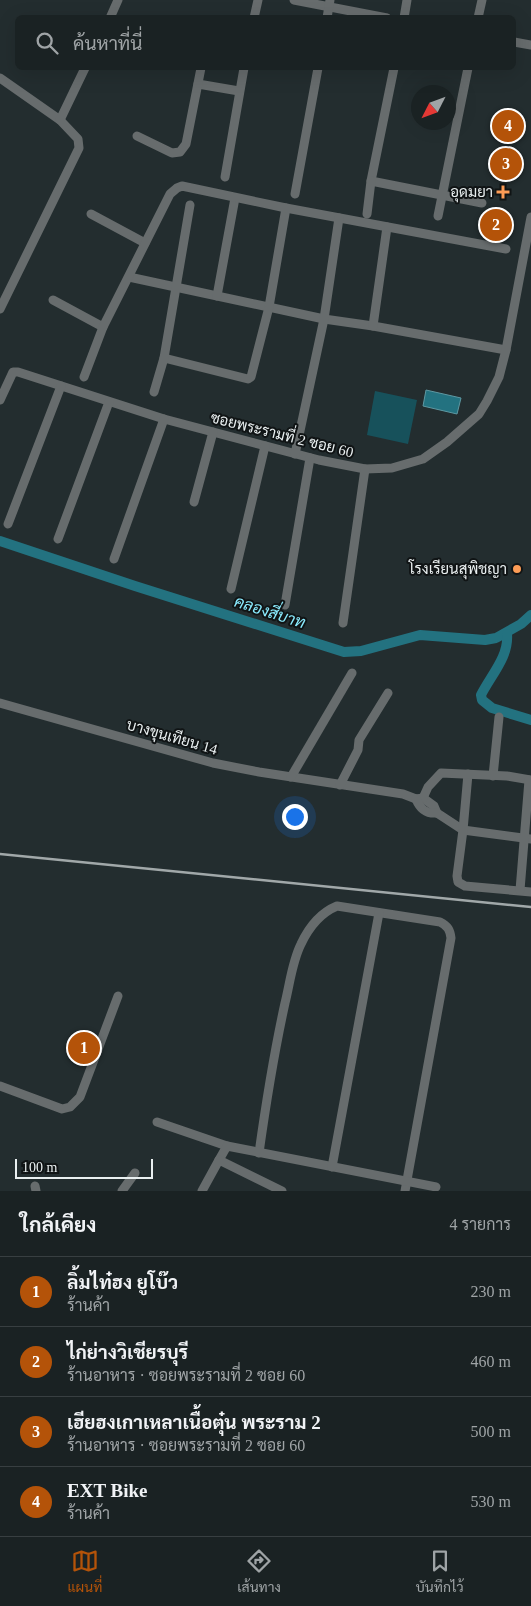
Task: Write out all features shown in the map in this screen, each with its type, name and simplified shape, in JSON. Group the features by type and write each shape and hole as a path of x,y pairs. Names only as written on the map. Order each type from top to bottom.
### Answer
{"street":[{"path":"111,15 118,0"},
{"path":"255,15 258,0"},
{"path":"294,0 330,4 375,15"},
{"path":"404,15 407,0"},
{"path":"479,15 482,0"},
{"path":"516,42 531,45"},
{"path":"60,120 84,70"},
{"path":"137,136 172,153 180,152 186,144 201,70"},
{"path":"226,177 244,70"},
{"path":"295,194 318,70"},
{"path":"367,214 371,181 394,70"},
{"path":"438,216 468,70"},
{"path":"0,309 79,148 78,139 60,120 1,80"},
{"path":"198,84 239,91"},
{"path":"371,181 482,203"},
{"path":"84,377 103,327 170,194 182,186 286,208 506,249"},
{"path":"217,296 235,198"},
{"path":"154,392 164,358 190,205"},
{"path":"164,358 246,378 250,378 253,375 269,307 286,208"},
{"path":"91,214 145,243"},
{"name":"ซอยพระรามที่ 2 ซอย 60","path":"0,400 14,372 18,372 164,419 310,458 365,469 392,468 423,459 447,442 479,414 499,377 506,350 531,217"},
{"path":"295,454 324,319 339,218"},
{"path":"373,326 387,227"},
{"path":"129,277 324,319 506,350"},
{"path":"53,300 103,327"},
{"path":"8,524 61,386"},
{"path":"58,539 109,402"},
{"path":"114,559 164,419"},
{"path":"194,502 212,432"},
{"path":"231,589 265,446"},
{"path":"285,605 310,458"},
{"path":"343,623 365,469"},
{"path":"290,777 352,673"},
{"path":"340,785 358,750 359,740 388,693"},
{"name":"บางขุนเทียน 14","path":"0,704 213,763 414,797"},
{"path":"494,776 499,718"},
{"path":"414,797 428,787 441,773 530,780 527,839 520,890"},
{"path":"468,774 457,876 458,882 465,886 531,892"},
{"path":"414,797 434,806 437,813 463,830 527,839"},
{"path":"259,1153 276,1045 293,970 301,943 318,918 337,906 440,922 446,925 450,931 451,938 405,1191"},
{"path":"332,1167 379,913"},
{"path":"0,1086 62,1109 75,1103 80,1097 118,996"},
{"path":"157,1122 227,1146 436,1187"},
{"path":"202,1191 227,1146"},
{"path":"219,1160 282,1191"},
{"path":"122,1191 135,1173"}],"shaded area":[{"path":"426,390 461,398 457,414 423,406"},
{"path":"375,391 417,400 408,444 367,435"}],"waterway":[{"name":"คลองสี่บาท","path":"0,541 344,652 361,651 420,635 485,640 496,638 521,624 531,615"},
{"path":"507,634 507,642 502,658 481,695 482,700 492,708 531,720"}],"railway":[{"path":"0,854 531,907"}],"place":[{"name":"EXT Bike","path":"508,126"},
{"name":"เฮียฮงเกาเหลาเนื้อตุ๋น พระราม 2","path":"506,164"},
{"name":"อุดมยา","path":"503,192"},
{"name":"ไก่ย่างวิเชียรบุรี","path":"496,225"},
{"name":"โรงเรียนสุพิชญา","path":"517,569"},
{"name":"ลิ้มไท๋ฮง ยูโบ๊ว","path":"84,1048"}]}
